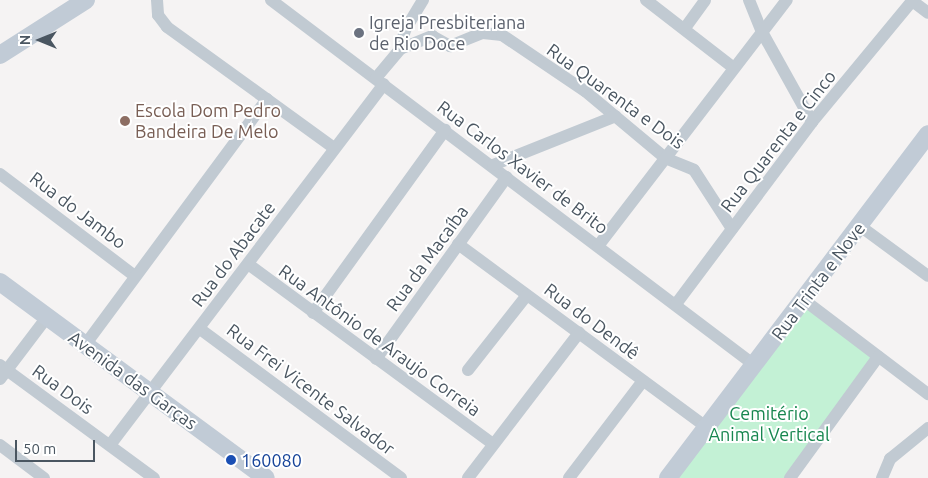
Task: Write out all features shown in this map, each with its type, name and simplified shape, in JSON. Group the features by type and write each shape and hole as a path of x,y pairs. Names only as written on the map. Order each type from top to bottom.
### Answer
{"street":[{"path":"4,48 86,0"},
{"path":"157,0 158,15 167,27 334,148"},
{"name":"Rua Carlos Xavier de Brito","path":"271,0 493,165 753,364"},
{"path":"400,49 405,30 423,0"},
{"path":"646,0 685,28 734,68"},
{"path":"685,28 705,0"},
{"path":"749,0 762,32 812,122"},
{"path":"598,246 787,0"},
{"path":"911,1 928,13"},
{"name":"Rua Quarenta e Cinco","path":"676,304 812,122 911,1"},
{"name":"Rua Quarenta e Dois","path":"400,49 432,36 450,46 483,33 502,35 616,116 665,158 698,174 732,230"},
{"name":"Rua do Abacate","path":"110,445 200,329 334,148 400,49"},
{"path":"85,345 267,99"},
{"path":"493,165 616,116"},
{"path":"313,313 445,130"},
{"name":"Rua Trinta e Nove","path":"668,478 928,134"},
{"name":"Rua do Jambo","path":"0,174 135,276"},
{"name":"Rua da Macaíba","path":"376,359 507,177"},
{"path":"860,226 928,276"},
{"name":"Rua do Dendê","path":"458,244 706,427"},
{"name":"Rua Antônio de Araujo Correia","path":"248,264 492,444"},
{"name":"Avenida das Garças","path":"0,282 266,478"},
{"path":"468,370 527,295"},
{"path":"804,300 928,394"},
{"path":"2,371 47,318"},
{"name":"Rua Frei Vicente Salvador","path":"200,329 401,478"},
{"path":"468,478 578,333"},
{"path":"790,478 878,357"},
{"name":"Rua Dois","path":"2,371 110,445 154,478"},
{"path":"569,478 643,381"},
{"path":"882,478 890,459 928,428"},
{"path":"0,445 44,478"}],"green space":[{"name":"Cemitério Animal Vertical","path":"804,300 878,357 790,478 667,478"}],"place":[{"name":"Igreja Presbiteriana de Rio Doce","path":"359,33"},
{"name":"Escola Dom Pedro Bandeira De Melo","path":"125,121"},
{"name":"160080","path":"231,460"}]}
